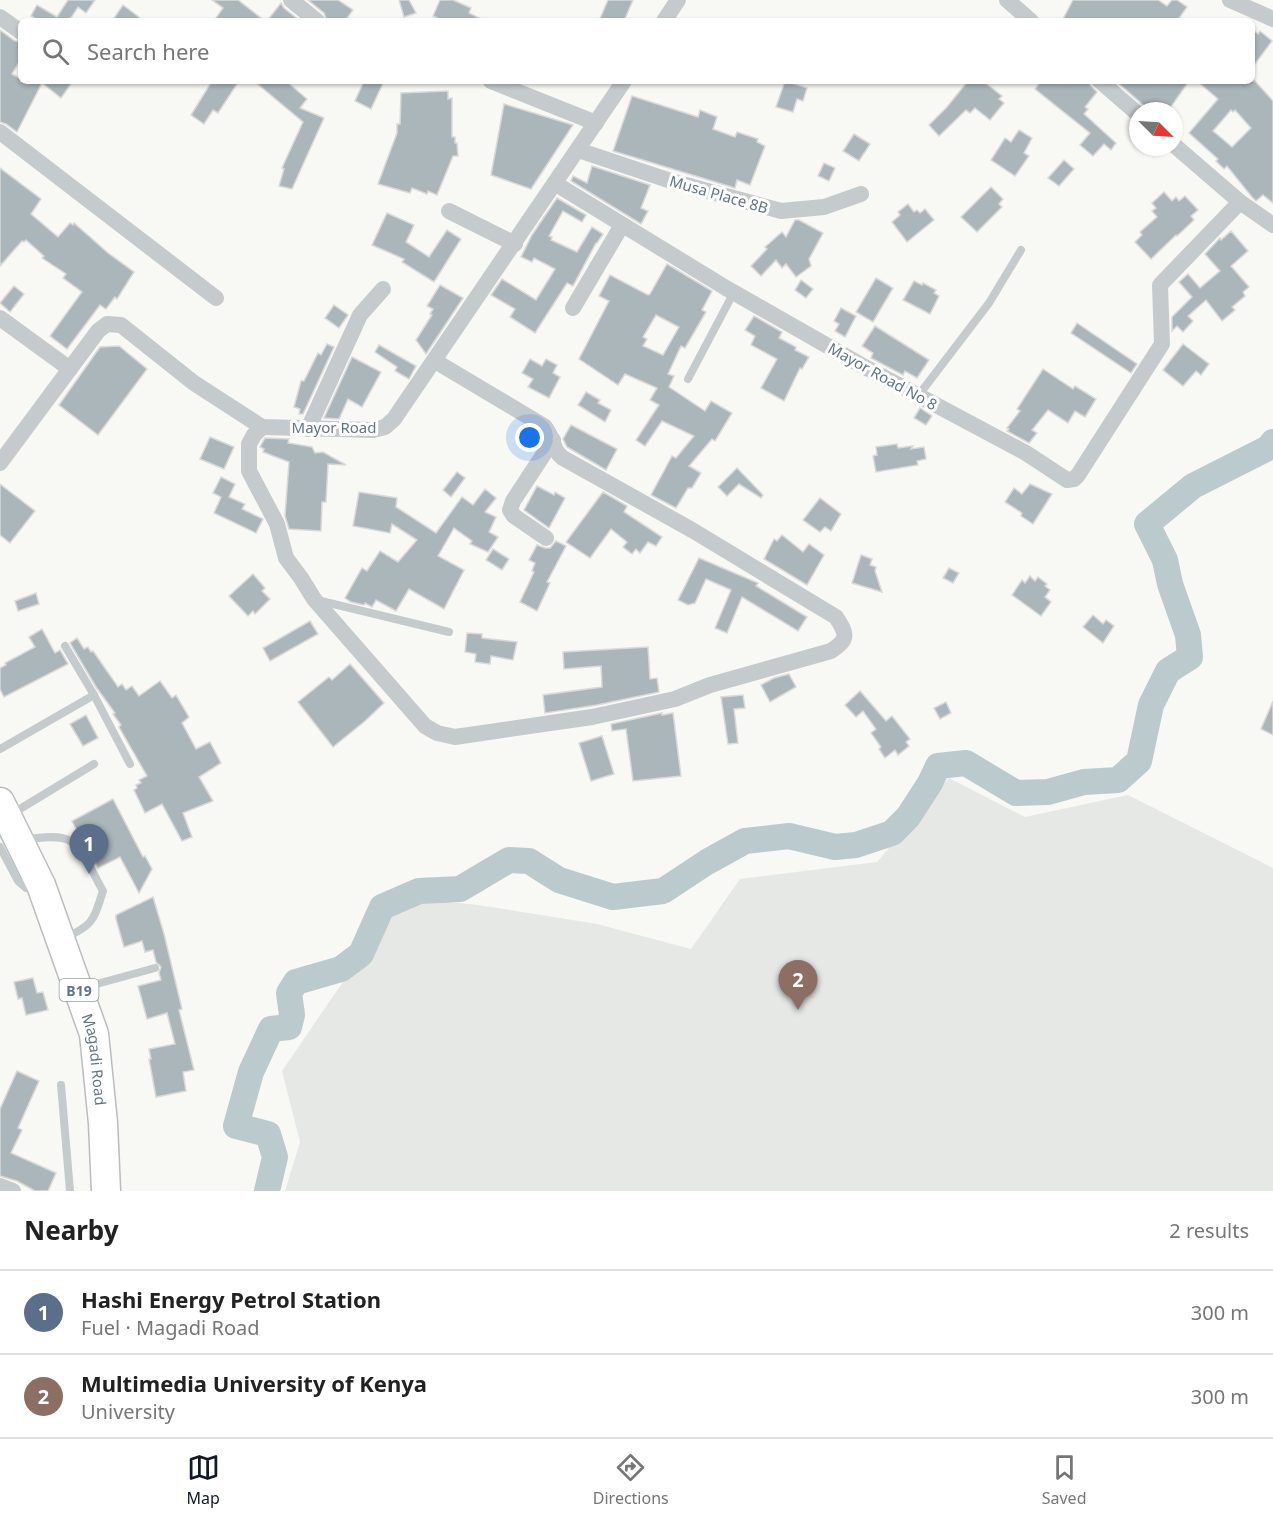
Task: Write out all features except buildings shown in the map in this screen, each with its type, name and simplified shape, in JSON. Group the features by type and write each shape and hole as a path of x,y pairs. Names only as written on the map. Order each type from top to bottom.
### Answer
{"highway":[{"name":"Magadi Road","path":"7,827 41,885 94,1034 103,1123 106,1191"}],"street":[{"path":"291,0 313,18"},
{"path":"666,18 678,0"},
{"path":"1006,0 1027,18"},
{"path":"1230,0 1273,19"},
{"path":"0,17 18,30"},
{"path":"499,84 596,123"},
{"name":"Mayor Road","path":"262,427 373,430 385,427 394,419 622,84"},
{"path":"1103,84 1129,106"},
{"path":"0,132 216,298"},
{"name":"Musa Place 8B","path":"578,150 671,181 781,211 824,207 861,194"},
{"path":"1183,153 1240,202 1273,225"},
{"name":"Mayor Road No 8","path":"556,184 734,292 918,396 1026,453 1067,480 1074,480 1162,344 1160,285 1240,202"},
{"path":"448,211 514,244"},
{"path":"573,308 622,225"},
{"path":"308,429 360,315 383,289"},
{"path":"0,318 70,369"},
{"path":"0,463 98,331 107,324 121,326 194,383 262,427 249,444 249,471 277,524 285,558 314,599 425,726 437,733 455,737 592,717 675,699 710,685 831,651 841,644 845,636 844,629 836,617 692,530 563,458 555,450 552,435 544,426 435,361"},
{"path":"546,538 514,516 510,510 513,501 553,440"},
{"path":"0,1186 13,1191"}],"lane":[{"path":"918,396 989,303 1021,250"},
{"path":"688,379 734,292"},
{"path":"314,599 449,632"},
{"path":"65,646 130,764"},
{"path":"0,749 94,695"},
{"path":"7,827 94,764"},
{"path":"7,827 59,836 73,842 83,853 103,891 93,920 80,931 60,940"},
{"path":"78,989 155,968"},
{"path":"61,1085 70,1191"}],"shaded area":[{"path":"949,778 1025,817 1128,795 1273,868 1273,1191 285,1191 300,1142 282,1071 401,897 478,905 597,924 691,949 740,879 877,862"}],"waterway":[{"path":"267,1191 275,1157 268,1134 236,1126 251,1072 271,1029 289,1027 292,1015 289,993 296,982 341,969 361,954 382,907 419,891 460,889 509,860 529,861 559,880 613,897 663,891 707,862 745,841 789,836 835,847 856,845 892,833 908,817 938,766 966,763 1016,793 1048,792 1084,782 1118,780 1139,761 1151,705 1168,671 1190,657 1188,635 1170,584 1165,560 1147,524 1193,486 1268,448 1273,442"}],"place":[{"name":"Hashi Energy Petrol Station","path":"89,874"},
{"name":"Multimedia University of Kenya","path":"798,1010"}]}
